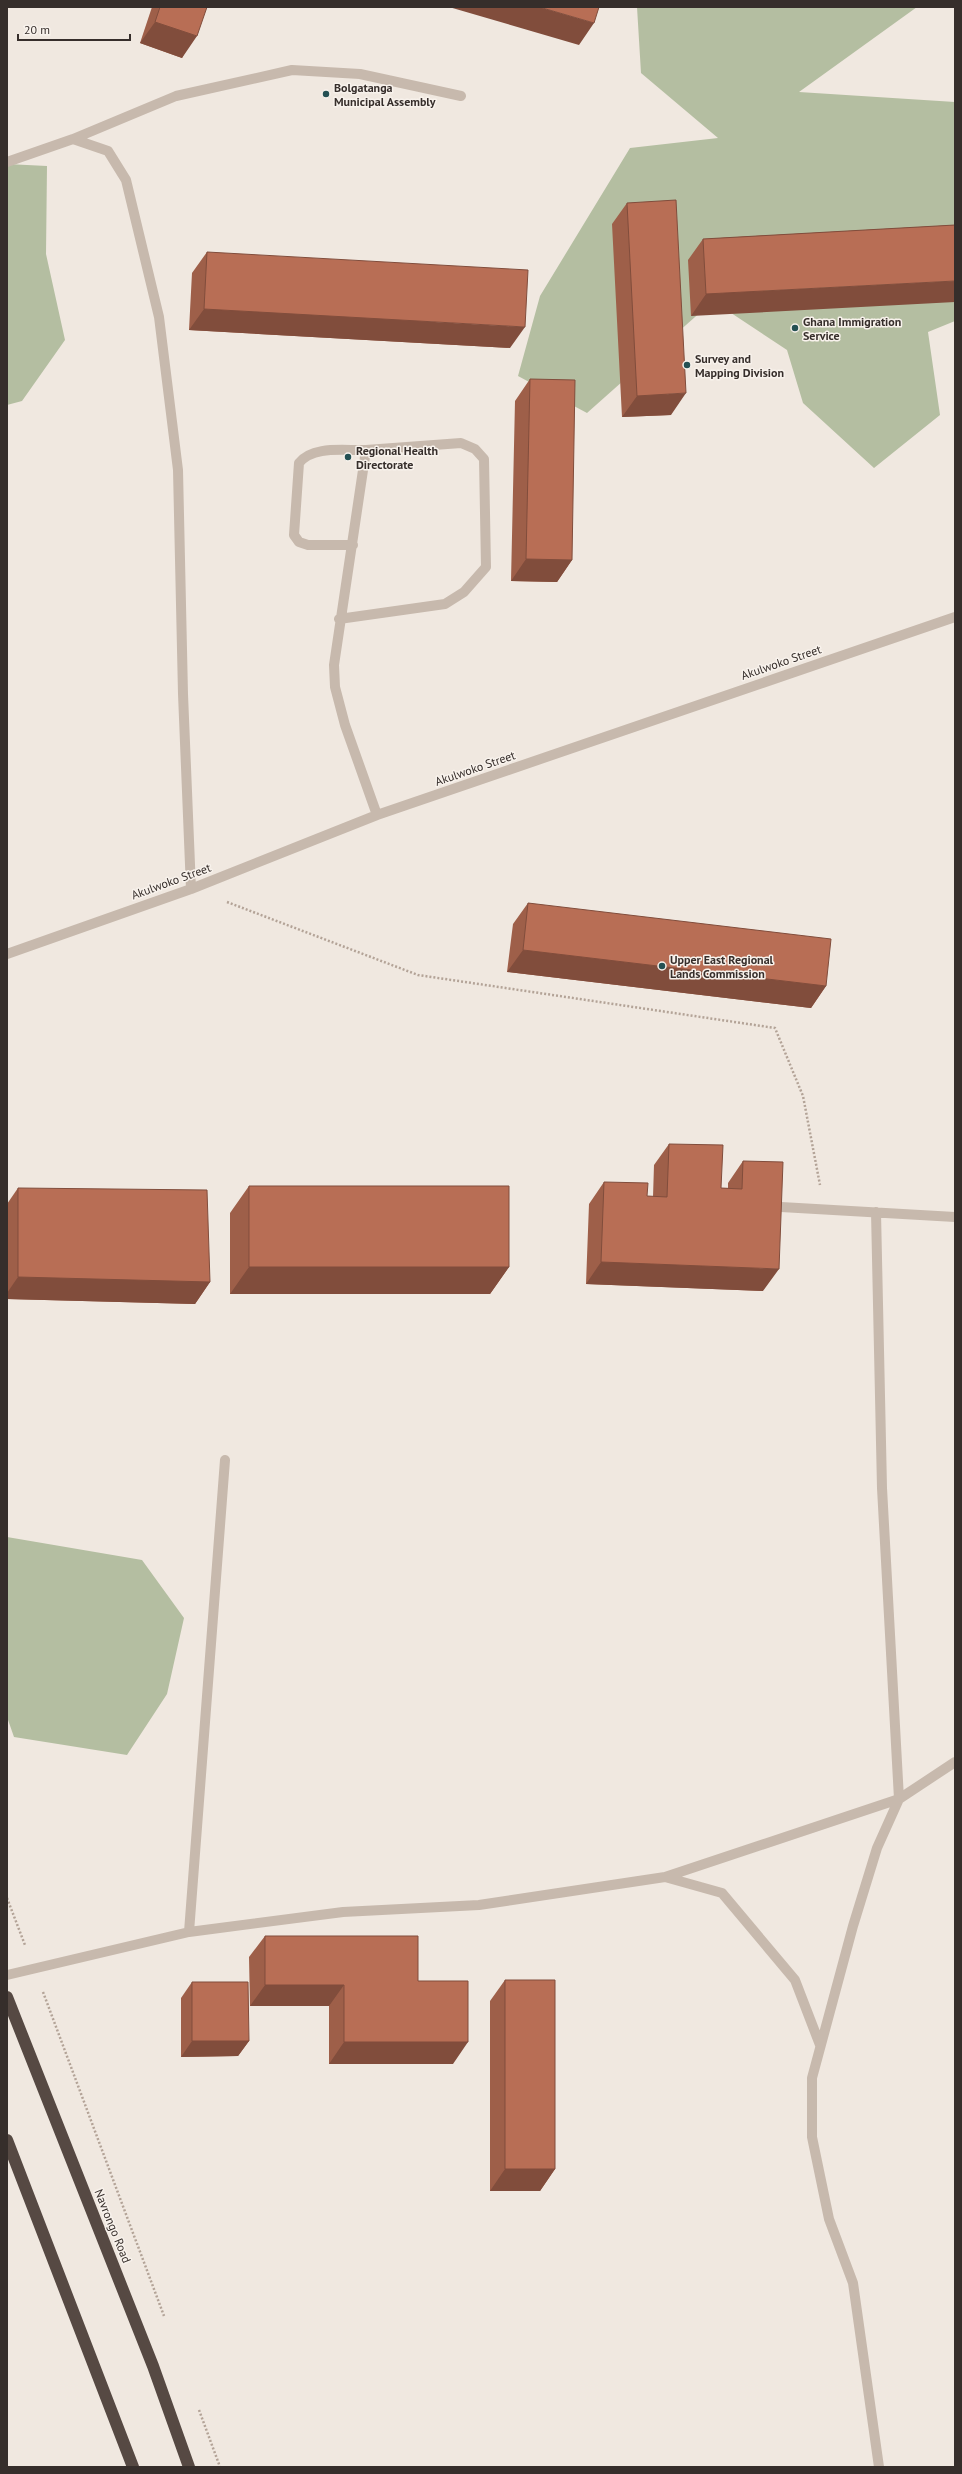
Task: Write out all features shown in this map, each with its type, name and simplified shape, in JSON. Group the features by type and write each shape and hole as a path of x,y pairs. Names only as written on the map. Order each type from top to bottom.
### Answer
{"highway":[{"name":"Navrongo Road","path":"7,1997 153,2366 189,2467"},
{"path":"7,2140 133,2467"}],"street":[{"path":"7,162 73,139 176,96 292,70 360,74 461,96"},
{"path":"73,139 108,151 126,180 159,317 178,470 182,694 191,889"},
{"path":"339,619 445,604 464,592 486,567 484,459 475,449 461,443 316,452 304,456 299,463 294,535 299,542 308,545 353,545"},
{"path":"366,450 353,545 339,619 334,665 335,687 345,725 377,815"},
{"name":"Akulwoko Street","path":"7,954 191,889 377,815 955,617"},
{"path":"781,1207 955,1217"},
{"path":"876,1212 882,1488 899,1799 875,1855 831,2000 812,2078 812,2137 829,2219 852,2283 879,2467"},
{"path":"189,1932 225,1460"},
{"path":"7,1974 189,1932 343,1912 479,1905 665,1877 899,1799 955,1762"},
{"path":"665,1877 722,1892 795,1980 820,2045"}],"path":[{"path":"191,889 418,974 775,1028 803,1096 824,1209"},
{"path":"7,1898 165,2318"},
{"path":"198,2408 220,2467"}],"green space":[{"path":"637,7 917,7 799,92 955,102 955,321 928,332 940,415 874,468 803,403 787,350 713,301 587,413 518,376 540,296 630,148 718,138 641,73"},
{"path":"7,164 47,166 46,254 65,340 22,401 7,405"},
{"path":"7,1537 142,1560 184,1618 167,1694 127,1755 14,1737 7,1717"}],"building":[{"path":"160,7 207,7 197,36 155,22"},
{"path":"539,7 599,7 594,23"},
{"path":"676,200 686,393 637,396 627,203"},
{"path":"955,225 955,281 706,294 703,239"},
{"path":"207,252 528,270 525,327 204,309"},
{"path":"530,379 575,380 572,560 526,559"},
{"path":"528,903 831,939 826,986 523,950"},
{"path":"669,1144 723,1145 721,1188 742,1189 743,1161 783,1162 779,1269 601,1262 604,1182 648,1183 647,1196 667,1197"},
{"path":"249,1186 509,1186 509,1267 249,1267"},
{"path":"18,1188 207,1190 210,1282 18,1277"},
{"path":"265,1936 418,1936 418,1981 468,1981 468,2042 344,2042 344,1985 265,1985"},
{"path":"505,1980 555,1980 555,2169 505,2169"},
{"path":"192,1982 248,1982 249,2041 192,2041"}],"place":[{"name":"Bolgatanga Municipal Assembly","path":"326,94"},
{"name":"Ghana Immigration Service","path":"795,328"},
{"name":"Survey and Mapping Division","path":"687,365"},
{"name":"Regional Health Directorate","path":"348,457"},
{"name":"Upper East Regional Lands Commission","path":"662,966"}]}
